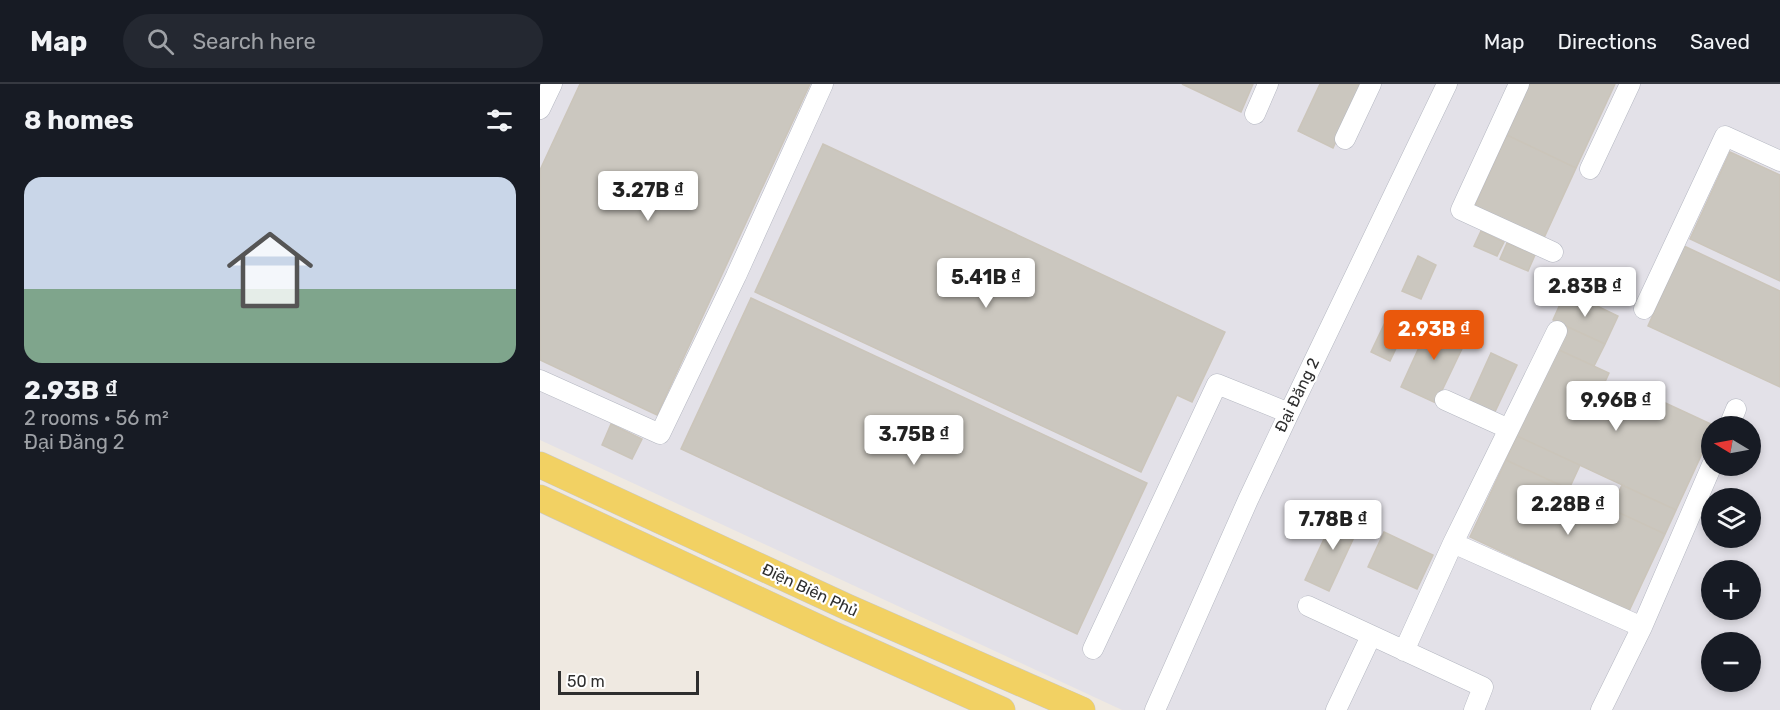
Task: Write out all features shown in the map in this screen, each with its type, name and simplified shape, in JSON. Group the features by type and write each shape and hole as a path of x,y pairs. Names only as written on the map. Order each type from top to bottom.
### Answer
{"main road":[{"name":"Điện Biên Phủ","path":"540,465 846,607 1082,710"},
{"name":"Điện Biên Phủ","path":"540,498 1002,710"}],"street":[{"path":"540,109 552,84"},
{"path":"540,380 660,434 736,276 823,84"},
{"path":"1255,114 1268,84"},
{"path":"1345,139 1371,84"},
{"name":"Đại Đăng 2","path":"1155,710 1288,414 1447,84"},
{"path":"1519,84 1461,210 1552,252"},
{"path":"1590,169 1630,84"},
{"path":"1644,309 1725,136 1779,158"},
{"path":"1404,651 1453,543 1557,331"},
{"path":"1093,649 1217,384 1288,414"},
{"path":"1445,400 1509,429"},
{"path":"1601,710 1642,627 1707,476"},
{"path":"1453,543 1642,627"},
{"path":"1308,606 1483,687 1474,710"},
{"path":"830,633 846,607"},
{"path":"1336,710 1371,636"}],"shaded area":[{"path":"540,84 1780,84 1780,710 1122,710 540,440"}],"building":[{"path":"580,84 810,84 657,415 540,360 540,170"},
{"path":"1182,84 1253,84 1241,112"},
{"path":"1320,84 1362,84 1333,148 1298,131"},
{"path":"1530,84 1615,84 1576,168 1507,135"},
{"path":"1507,135 1576,168 1543,240 1474,208"},
{"path":"823,144 1225,332 1192,402 1177,395 1141,472 755,292"},
{"path":"1730,152 1780,175 1780,281 1690,239"},
{"path":"1481,231 1504,242 1497,256 1474,246"},
{"path":"1507,243 1535,255 1528,271 1500,259"},
{"path":"1684,246 1780,291 1780,387 1648,326"},
{"path":"1418,256 1436,265 1421,299 1402,291"},
{"path":"1566,291 1618,316 1605,344 1553,320"},
{"path":"751,298 1147,483 1077,634 681,449"},
{"path":"1390,312 1409,321 1390,361 1371,352"},
{"path":"1432,319 1468,336 1436,403 1401,387"},
{"path":"1568,327 1605,344 1594,366 1557,349"},
{"path":"1557,349 1609,373 1591,412 1614,423 1631,387 1701,420 1701,456 1676,510 1517,436"},
{"path":"1491,353 1517,365 1493,416 1468,404"},
{"path":"611,424 642,439 632,459 602,445"},
{"path":"1517,436 1580,465 1569,489 1506,460"},
{"path":"1506,460 1665,534 1629,611 1470,537"},
{"path":"1622,485 1676,510 1665,534 1611,509"},
{"path":"1337,511 1361,522 1329,591 1305,580"},
{"path":"1384,532 1433,555 1417,589 1368,567"}]}
